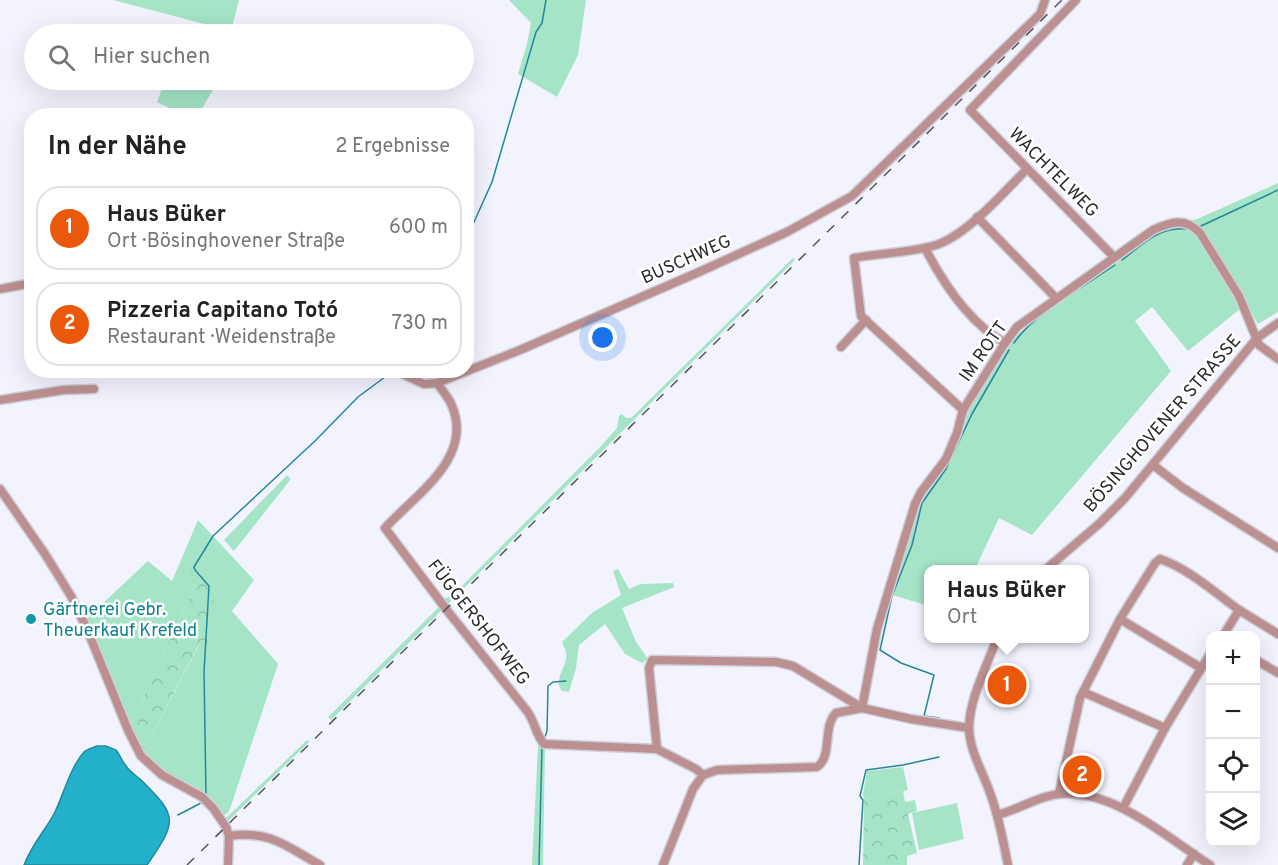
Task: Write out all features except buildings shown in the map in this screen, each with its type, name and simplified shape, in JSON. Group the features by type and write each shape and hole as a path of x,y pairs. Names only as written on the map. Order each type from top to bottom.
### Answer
{"street":[{"name":"BUSCHWEG","path":"474,368 787,232 852,196 1040,14 1045,0"},
{"name":"WACHTELWEG","path":"1077,0 970,110 1114,257"},
{"path":"963,410 861,316 854,258 937,245 977,217 1027,169"},
{"path":"977,217 1056,298"},
{"name":"IM ROTT","path":"862,708 877,629 915,504 921,492 946,459 957,433 963,410 1017,327 1152,230 1166,224 1180,222 1192,225 1200,233 1239,296 1257,338"},
{"path":"925,248 941,277 965,309 983,328 1005,343"},
{"path":"0,289 24,284"},
{"path":"841,347 866,320"},
{"name":"BÖSINGHOVENER STRASSE","path":"1051,565 1125,498 1257,338 1278,323"},
{"path":"1257,338 1259,345 1278,359"},
{"path":"411,378 424,384 437,383"},
{"name":"BUSCHWEG","path":"437,383 449,378"},
{"name":"FÜGGERSHOFWEG","path":"437,383 453,407 456,427 453,451 442,470 385,528 527,711 544,744 657,749"},
{"path":"0,400 63,390 94,388"},
{"path":"1153,465 1183,488 1278,548"},
{"path":"0,489 71,596 141,756 162,775 204,799 226,827 230,836 228,865"},
{"path":"1059,794 1083,692 1120,619 1144,579 1160,559 1170,562 1278,634"},
{"path":"1226,631 1239,610"},
{"path":"1120,619 1202,668"},
{"path":"995,643 979,685 969,728 974,752 997,815 1008,865"},
{"path":"703,775 657,749 649,668 652,660 776,662 793,666 862,708 911,719 969,728"},
{"path":"1123,808 1166,728 1206,661"},
{"path":"1260,662 1278,673"},
{"path":"1083,692 1166,728"},
{"path":"663,865 693,789 703,775 717,770 817,767 824,758 832,717 836,713 862,708"},
{"path":"997,815 1043,797 1059,794 1086,795 1123,808 1210,865"},
{"path":"230,836 247,833 267,836 320,865"},
{"path":"1187,865 1194,854"}],"green space":[{"path":"113,0 239,0 233,24 204,24"},
{"path":"509,0 586,0 578,55 557,97 518,74 531,23"},
{"path":"161,90 213,90 202,108 169,108 157,102"},
{"path":"1278,183 1278,312 1258,324 1246,304 1188,351 1152,307 1135,321 1171,371 1032,535 999,518 977,565 924,565 924,604 889,594 918,505 949,460 962,425 979,391 1011,341 1037,317 1164,228 1197,219"},
{"path":"793,258 795,260 446,606 442,600 454,594 603,444 617,428 619,416 622,414 626,418 631,418"},
{"path":"287,475 291,479 234,551 224,540"},
{"path":"198,520 254,580 232,611 278,664 231,806 228,813 223,815 217,807 163,773 142,754 210,624 210,607 219,591 195,585 129,728 85,620 148,561 172,581"},
{"path":"188,563 200,569 219,591 210,615 216,640 208,653 199,644 142,754 129,728 195,585"},
{"path":"618,569 629,589 641,584 673,583 674,587 622,608 636,642 648,659 642,663 625,654 605,624 579,645 576,668 569,692 562,691 559,682 566,652 562,642 592,613 621,595 613,571"},
{"path":"440,606 443,609 331,720 328,717"},
{"path":"307,740 309,742 227,822 225,819"},
{"path":"538,746 545,747 543,865 532,865"},
{"path":"903,767 908,790 864,799 867,771"},
{"path":"903,791 905,802 915,800 917,811 908,814 917,853 907,856 907,865 863,865 864,799"},
{"path":"957,803 964,839 919,850 912,813"}],"water":[{"path":"97,746 106,746 116,750 127,768 162,802 169,820 164,838 157,850 147,865 24,865 55,812 79,758 85,751"}],"waterway":[{"path":"474,222 492,182 536,32 542,23 546,0"},
{"path":"1201,226 1278,190"},
{"path":"1122,260 1160,233 1188,229"},
{"path":"1014,343 1022,332 1046,311 1115,265"},
{"path":"939,718 924,716 934,675 901,663 880,650 892,596 912,545 922,503 946,469 972,414 1009,350"},
{"path":"206,796 204,672 209,586 194,567 213,536 316,440 358,397 384,378"},
{"path":"545,737 548,686 553,682 566,681"},
{"path":"539,865 542,746"},
{"path":"859,865 863,800 860,796 866,770 939,757"},
{"path":"178,815 201,803"}],"railway":[{"path":"187,865 1062,0"}],"place":[{"name":"Gärtnerei Gebr. Theuerkauf Krefeld","path":"31,619"},
{"name":"Haus Büker","path":"1007,685"},
{"name":"Pizzeria Capitano Totó","path":"1082,775"}]}
